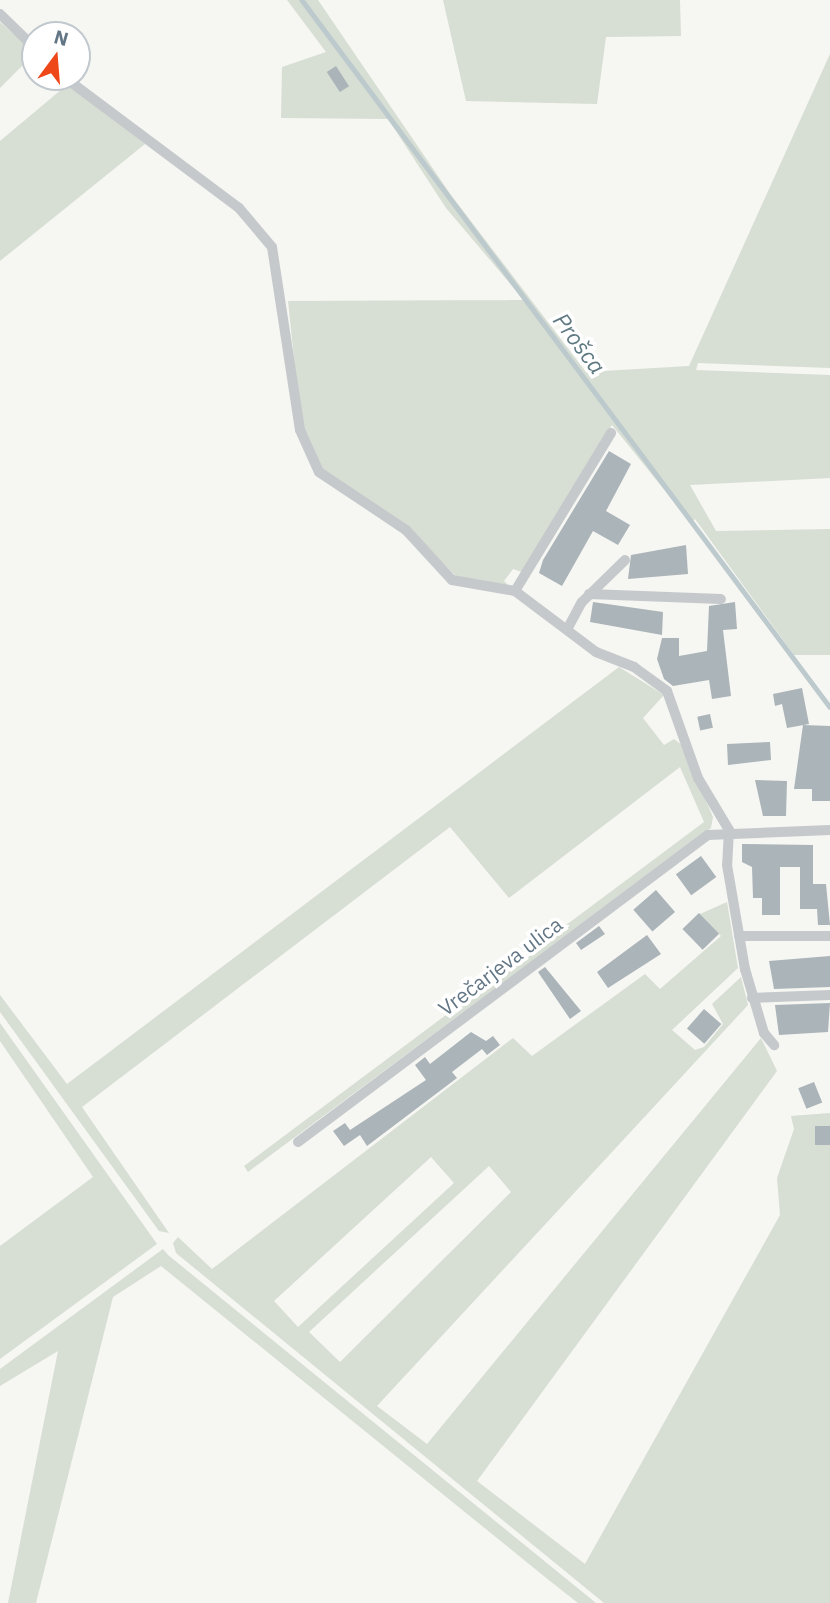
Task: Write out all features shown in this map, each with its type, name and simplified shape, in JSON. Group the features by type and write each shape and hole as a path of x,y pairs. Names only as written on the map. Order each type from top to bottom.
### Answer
{"street":[{"path":"0,14 21,34"},
{"path":"82,91 254,222 278,260 300,430 312,461 331,482 406,530 452,580 483,589 515,591 569,626 596,652 667,691 698,778 729,830 727,864 739,936 752,998 774,1045"},
{"path":"515,591 611,432"},
{"path":"569,626 589,594 625,560"},
{"path":"589,594 721,599"},
{"name":"Vrečarjeva ulica","path":"298,1142 708,835 729,830 830,830"},
{"path":"739,936 830,936"},
{"path":"752,998 830,995"}],"shaded area":[{"path":"287,0 318,0 451,195 586,372 689,366 830,54 830,368 698,363 696,370 830,375 830,478 690,485 716,531 830,529 830,655 794,655 695,519 691,523 612,425 522,572 513,569 504,581 509,586 460,580 423,544 323,471 309,449 299,406 288,301 524,300 446,208 388,119 281,118 282,67 326,52"},
{"path":"443,0 680,0 681,36 606,37 597,104 466,101"},
{"path":"0,22 21,41 21,67 0,88"},
{"path":"60,91 77,91 145,144 0,261 0,141"},
{"path":"619,667 664,695 643,718 664,745 674,739 682,745 713,817 711,828 248,1172 244,1166 704,822 680,767 509,898 450,827 82,1107 169,1233 159,1231 0,1012 0,995 67,1084"},
{"path":"727,902 738,968 672,1030 695,1050 704,1047 723,1024 712,1004 741,977 748,1005 377,1406 427,1444 761,1038 777,1071 477,1481 585,1564 780,1215 777,1178 794,1129 791,1116 830,1113 830,1603 604,1603 176,1253 173,1243 178,1237 212,1269 513,1038 532,1056 645,974 660,989 721,936 700,914","holes":["431,1157 454,1183 298,1327 274,1301","489,1166 511,1192 340,1362 309,1332"]},
{"path":"0,1023 157,1244 0,1359 0,1246 93,1177 0,1041"},
{"path":"163,1249 596,1603 578,1603 161,1266 113,1297 36,1603 8,1603 58,1351 0,1386 0,1369"}],"building":[{"path":"336,66 349,86 340,92 327,72"},
{"path":"609,451 631,464 606,511 630,525 618,545 593,531 562,586 539,573 543,560"},
{"path":"686,545 688,574 628,579 631,555"},
{"path":"593,602 663,612 662,635 590,622"},
{"path":"735,602 737,629 723,630 731,696 712,699 709,680 673,686 664,679 657,659 662,638 679,638 679,656 707,651 709,606"},
{"path":"802,688 809,724 787,728 782,704 775,706 773,694"},
{"path":"710,714 713,728 700,730 697,717"},
{"path":"803,725 830,726 830,801 812,801 812,789 794,789"},
{"path":"770,742 771,760 728,765 727,744"},
{"path":"755,780 787,781 786,816 763,816"},
{"path":"742,844 813,845 813,884 826,884 830,925 818,925 817,909 800,909 800,867 780,867 780,915 762,915 762,898 753,898 752,867 742,862"},
{"path":"701,856 716,877 691,895 676,874"},
{"path":"656,890 675,912 652,932 633,910"},
{"path":"699,913 719,934 703,950 682,929"},
{"path":"599,926 605,934 581,950 576,943"},
{"path":"647,935 661,954 608,988 597,972"},
{"path":"830,956 830,987 774,989 769,961"},
{"path":"545,967 581,1011 570,1019 538,972"},
{"path":"830,1003 828,1032 779,1035 775,1005"},
{"path":"704,1009 721,1024 704,1044 687,1029"},
{"path":"471,1032 486,1041 493,1036 500,1045 487,1055 482,1049 452,1072 457,1078 367,1146 360,1135 344,1146 333,1131 345,1123 350,1130 426,1080 415,1065 425,1057 430,1064"},
{"path":"814,1082 822,1102 806,1109 798,1088"},
{"path":"815,1126 830,1126 830,1145 815,1145"}],"waterway":[{"name":"Prošca","path":"302,0 830,707"}]}
